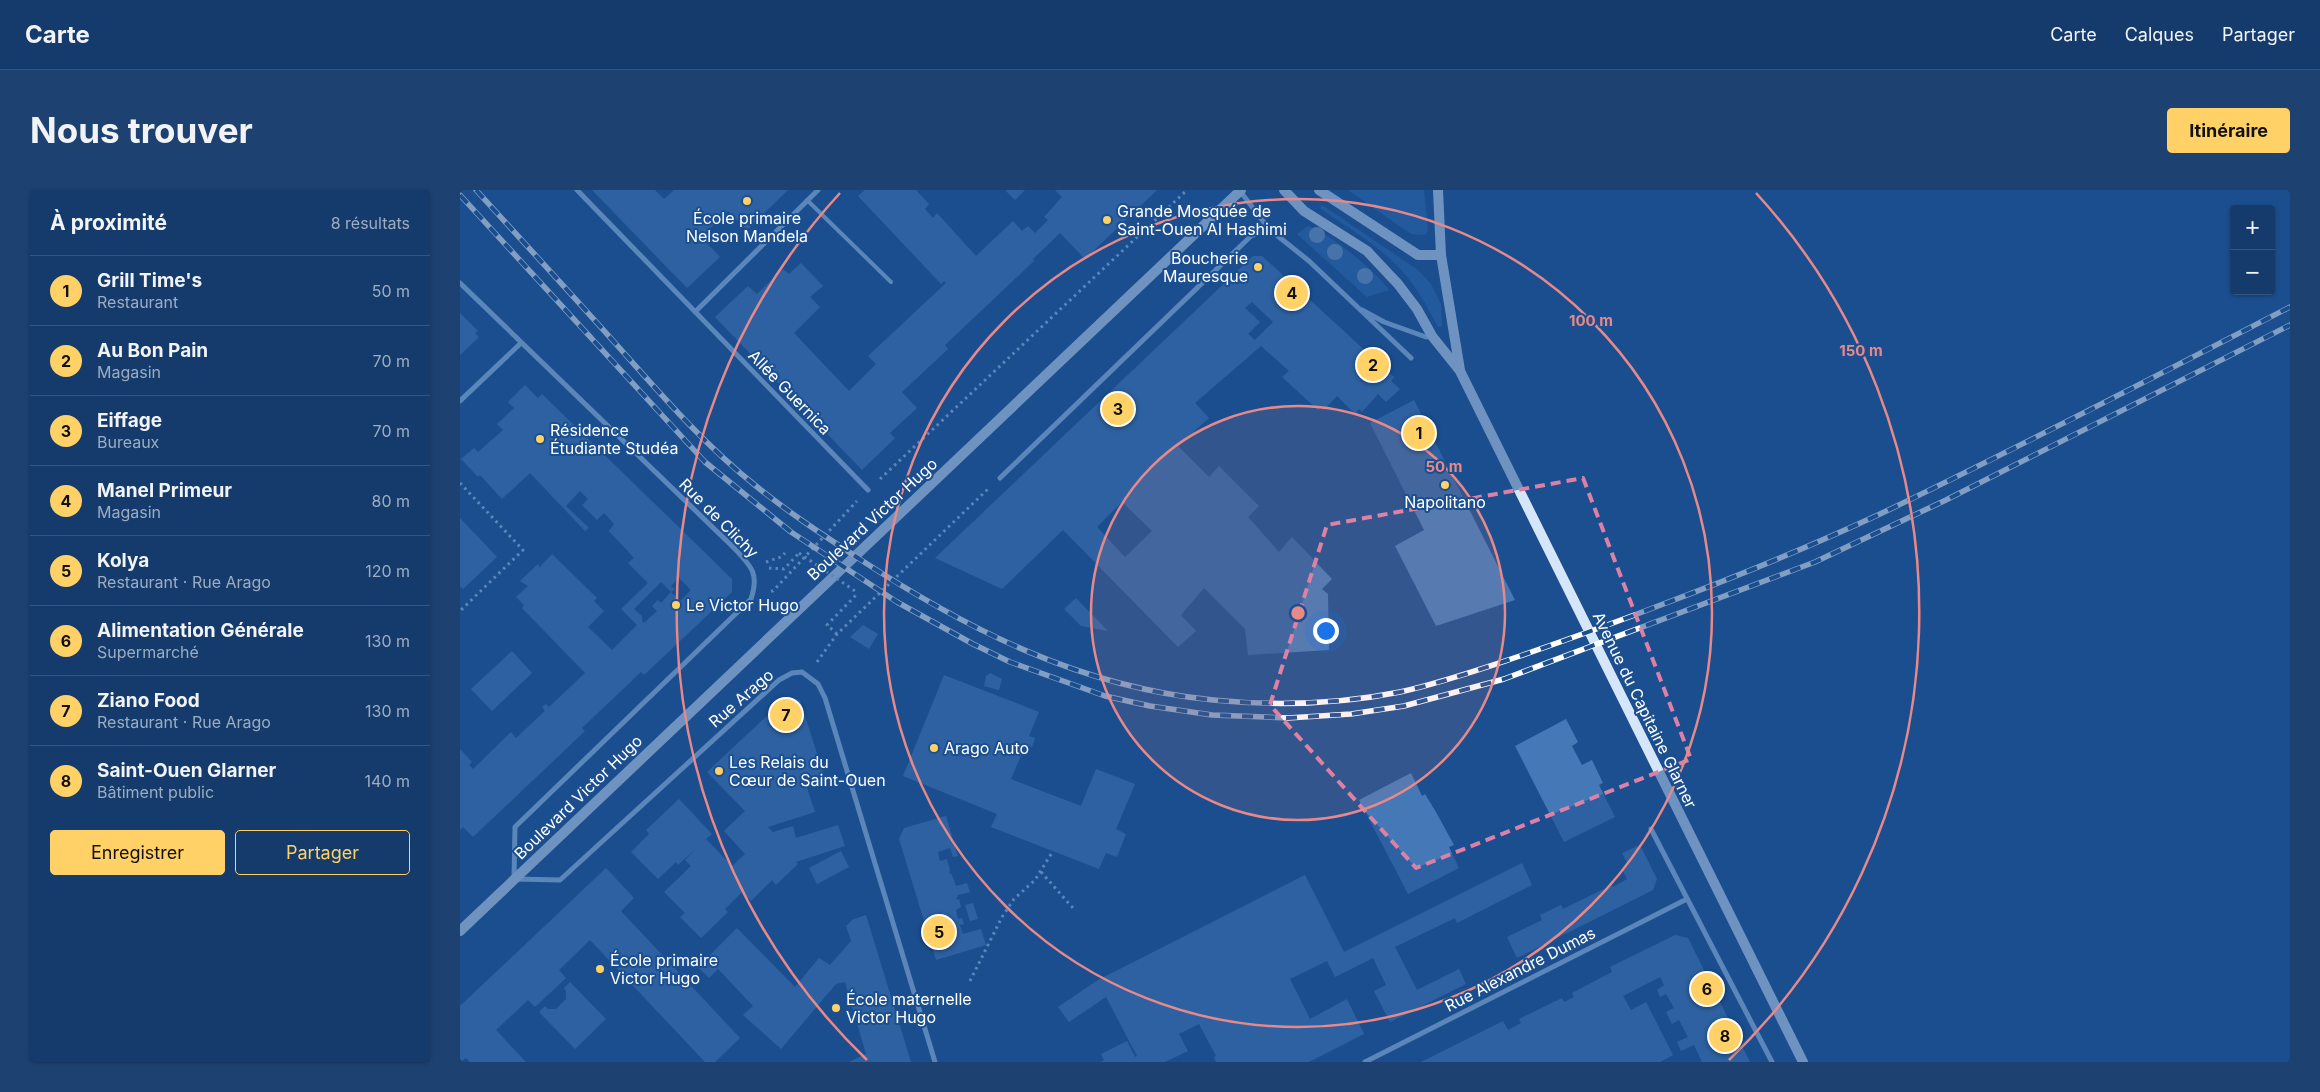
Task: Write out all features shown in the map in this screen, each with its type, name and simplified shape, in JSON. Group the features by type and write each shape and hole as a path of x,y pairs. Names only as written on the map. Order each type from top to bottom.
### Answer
{"street":[{"name":"Allée Guernica","path":"577,190 868,490"},
{"path":"695,312 818,190"},
{"name":"Boulevard Victor Hugo","path":"460,931 1241,190 1269,229 1309,261 1355,306"},
{"path":"1284,190 1304,211 1367,251 1417,309 1432,336 1460,371"},
{"path":"1319,190 1418,255 1441,255"},
{"path":"1438,190 1441,255 1460,371"},
{"path":"1000,478 1251,236 1269,229"},
{"name":"Rue de Clichy","path":"460,283 751,566 755,576 755,587"},
{"path":"1355,306 1384,322 1426,337 1432,336"},
{"path":"1355,306 1411,358"},
{"path":"460,401 521,343"},
{"name":"Avenue du Capitaine Glarner","path":"1460,371 1803,1062"},
{"path":"514,879 515,827 751,599 755,587"},
{"name":"Rue Arago","path":"514,879 560,880 778,680 792,672 802,672 808,675"},
{"path":"808,675 818,684 825,698 935,1062"},
{"path":"1651,829 1772,1062"},
{"name":"Rue Alexandre Dumas","path":"1365,1062 1687,899"}],"lane":[{"path":"807,200 891,282"}],"path":[{"name":"Boulevard Victor Hugo","path":"868,490 1187,190"},
{"path":"808,675 837,634 1000,478"},
{"path":"460,483 524,550 460,611"},
{"path":"755,587 773,591 849,509"},
{"path":"781,557 785,553"},
{"path":"768,568 784,568 800,553 858,593 827,625 837,634"},
{"path":"970,981 1002,917 1014,899 1035,880 1053,851"},
{"path":"1041,872 1073,908"}],"highlighted area":[{"path":"1583,478 1691,759 1416,868 1270,705 1327,525"}],"shaded area":[{"path":"1348,190 1424,190 1428,231 1425,235 1411,234"},
{"path":"1322,205 1418,270 1431,284 1441,304 1442,326 1438,327 1418,292 1394,263 1374,246 1320,208"},
{"path":"1308,226 1340,244 1389,290 1367,297 1297,234"}],"building":[{"path":"592,190 655,190 664,199 674,190 788,190 747,230 728,211 701,237 720,257 687,288"},
{"path":"865,190 916,190 929,204 925,209 933,218 937,213 976,256 1013,221 1022,231 1028,226 1035,233 1048,220 1044,217 1062,197 1055,190 1157,190 1085,259 1060,233 1033,259 1034,261 945,345 948,349 902,392 917,408 890,433 895,438 862,470 715,317 748,286 757,294 783,269 789,274 801,263 823,286 810,297 820,307 794,333 849,391 876,364 868,356 946,283 944,281 941,284 858,196"},
{"path":"1005,190 1025,190 1015,200"},
{"path":"1253,256 1262,256 1394,377 1391,381 1400,389 1386,402 1378,394 1362,412 1359,409 1355,414 1337,396 1324,410 1321,407 1318,410 1282,377 1289,371 1261,346 1195,403 1209,418 1178,446 1209,477 1219,466 1259,506 1248,517 1279,552 1292,537 1332,579 1322,589 1328,594 1329,650 1248,655 1245,629 1204,588 1181,615 1196,631 1178,647 1063,530 1002,589 935,558","holes":["1252,302 1273,322 1255,340 1248,334 1260,322 1245,308","1122,502 1152,531 1125,557 1097,527"]},
{"path":"460,313 478,331 475,333 479,337 460,355"},
{"path":"525,385 538,398 542,394 732,579 732,592 644,675 641,672 582,728 585,731 473,837 463,827 460,830 460,749 472,762 469,765 473,769 511,732 516,738 545,711 542,707 546,704 549,707 585,673 522,608 524,605 516,597 528,586 520,581 538,564 540,567 552,554 597,598 594,601 604,611 588,627 612,650 637,625 621,609 648,583 628,563 634,558 609,531 614,524 604,513 597,520 582,505 588,499 580,491 566,506 589,528 585,531 530,473 502,499 480,475 478,477 461,459 474,448 478,452 503,430 497,424 514,408 508,402","holes":["679,578 691,590 680,601 671,592 675,589 671,586","661,582 671,592 661,603 658,600 652,606 657,611 644,623 642,616 634,609"]},
{"path":"1414,400 1515,600 1436,626 1395,546 1424,530 1370,423"},
{"path":"460,518 497,557 463,589 460,586"},
{"path":"1076,598 1108,631 1081,626 1064,609"},
{"path":"863,625 878,634 869,649 850,637"},
{"path":"512,651 532,673 492,711 471,689"},
{"path":"990,673 1002,679 999,690 984,686 986,676"},
{"path":"944,675 1039,712 1029,736 1035,738 1032,747 1026,744 1011,779 1081,806 1096,769 1135,784 1116,829 1126,834 1117,857 1106,853 1099,869 991,827 997,814 903,776"},
{"path":"788,696 800,700 826,782 807,788 815,812 768,827 773,832 793,826 796,838 838,825 845,846 796,862 798,864 776,885 772,880 751,901 742,892 725,909 728,912 701,938 680,917 685,913 664,892 691,866 685,860 698,847 678,865 676,862 658,879 631,852 649,834 646,830 679,799 712,834 706,839 732,866 745,854 724,831 745,811 707,772"},
{"path":"1566,719 1578,742 1572,746 1582,765 1592,760 1603,783 1599,785 1615,817 1564,842 1515,746"},
{"path":"1411,773 1422,796 1425,794 1454,845 1449,847 1459,868 1408,894 1359,800"},
{"path":"946,816 958,856 953,857 950,848 938,852 940,861 947,859 949,873 952,875 956,886 967,883 970,892 958,895 956,900 959,899 961,907 956,910 958,919 962,918 964,924 960,925 963,934 981,929 986,945 936,960 899,839 904,828"},
{"path":"1640,845 1657,879 1653,890 1517,958 1507,937 1542,920 1540,915 1561,905 1563,909 1627,879 1622,869 1628,865 1622,853"},
{"path":"841,851 849,867 817,884 809,868"},
{"path":"1522,863 1532,885 1457,923 1455,918 1395,947 1417,990 1459,969 1466,984 1390,1022 1374,991 1386,985 1373,958 1335,977 1327,961 1290,979 1310,1019 1347,999 1364,1034 1309,1062 1216,1062 1214,1057 1216,1056 1199,1024 1179,1034 1188,1051 1165,1062 1101,1062 1104,1060 1101,1054 1127,1041 1135,1057 1137,1056 1106,997 1069,1022 1058,1007 1098,980 1305,875 1344,952"},
{"path":"606,868 634,898 621,911 740,1038 715,1062 705,1062 590,940 559,970 566,978 535,1007 528,1000 496,1030 526,1062 470,1062 466,1058 460,1062 460,1006"},
{"path":"973,903 978,919 970,921 965,905"},
{"name":"École maternelle Victor Hugo","path":"866,915 911,1062 849,1062 866,1054 845,982 836,984 781,1049 743,1015 753,1006 718,969 709,978 698,967 737,928 795,987 819,958 830,965 851,941 846,926 852,920"},
{"path":"1675,935 1688,938 1750,1062 1702,1062 1694,1045 1681,1051 1677,1042 1688,1037 1679,1020 1672,1024 1666,1012 1674,1008 1666,994 1660,997 1657,990 1664,985 1660,977 1623,996 1631,1010 1646,1002 1673,1055 1660,1062 1421,1062 1503,1021 1508,1030 1521,1023 1519,1019 1562,998 1564,1002 1574,997 1572,993 1612,972 1610,967"},
{"path":"570,982 606,1019 575,1049 539,1012 545,1006 548,1009 556,1009 566,999 564,988"}],"railway":[{"path":"476,190 655,388 720,455 756,486 819,532 941,609 1027,651 1071,668 1117,682 1164,693 1236,702 1307,703 1354,699 1400,692 1476,671 1624,619 1714,585 1880,514 2035,438 2290,307"},
{"path":"460,195 705,462 791,532 897,602 1010,662 1105,696 1150,706 1212,715 1288,718 1351,714 1404,706 1504,679 1815,562 1946,500 2290,325"}],"place":[{"name":"École primaire Nelson Mandela","path":"747,201"},
{"name":"Grande Mosquée de Saint-Ouen Al Hashimi","path":"1107,220"},
{"name":"Boucherie Mauresque","path":"1258,267"},
{"name":"Manel Primeur","path":"1292,293"},
{"name":"Au Bon Pain","path":"1373,365"},
{"name":"Eiffage","path":"1118,409"},
{"name":"Grill Time's","path":"1419,433"},
{"name":"Résidence Étudiante Studéa","path":"540,439"},
{"name":"Napolitano","path":"1445,485"},
{"name":"Le Victor Hugo","path":"676,605"},
{"name":"Ziano Food","path":"786,715"},
{"name":"Arago Auto","path":"934,748"},
{"name":"Les Relais du Cœur de Saint-Ouen","path":"719,771"},
{"name":"Kolya","path":"939,932"},
{"name":"École primaire Victor Hugo","path":"600,969"},
{"name":"Alimentation Générale","path":"1707,989"},
{"name":"École maternelle Victor Hugo","path":"836,1008"},
{"name":"Saint-Ouen Glarner","path":"1725,1036"}]}
